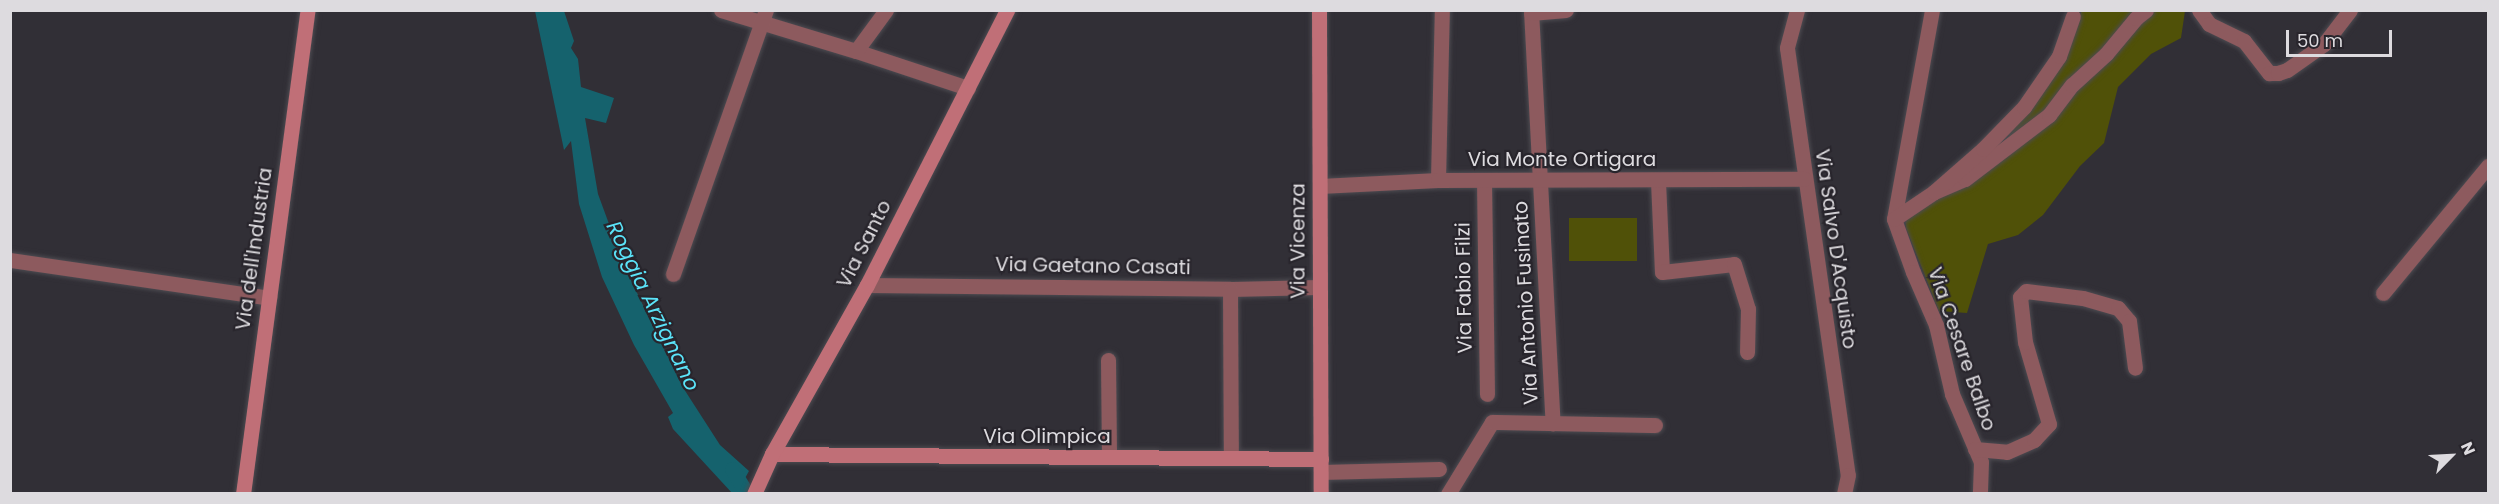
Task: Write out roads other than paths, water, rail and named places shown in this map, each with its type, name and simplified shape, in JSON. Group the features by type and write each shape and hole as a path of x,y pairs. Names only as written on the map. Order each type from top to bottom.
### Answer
{"street":[{"name":"Via dell'Industria","path":"243,494 308,10"},
{"path":"721,10 764,18 968,88"},
{"path":"856,51 886,10"},
{"name":"Via Santo","path":"754,494 772,454 867,285 1007,10"},
{"name":"Via Vicenza","path":"1319,10 1321,494"},
{"path":"1438,180 1442,10"},
{"path":"1531,12 1566,10"},
{"name":"Via Salvo D'Acquisto","path":"1797,10 1787,48 1848,475 1844,494"},
{"path":"1894,219 1932,10"},
{"path":"1934,192 1965,179 2049,115 2072,85 2106,54 2136,18 2146,10"},
{"path":"2199,10 2209,24 2244,41 2269,73 2288,70 2324,44 2350,10"},
{"name":"Via Antonio Fusinato","path":"1531,12 1553,423"},
{"path":"1894,219 1934,192 1983,149 2024,107 2059,56 2073,16"},
{"path":"673,274 764,18"},
{"path":"2383,293 2488,166"},
{"name":"Via Monte Ortigara","path":"1320,186 1438,180 1804,179"},
{"name":"Via Fabio Filzi","path":"1484,180 1487,394"},
{"path":"1658,181 1662,272 1734,264 1748,309 1747,352"},
{"name":"Via Cesare Balbo","path":"1894,219 1913,272 1936,325 1952,394 1981,462 1980,494"},
{"path":"10,260 269,298"},
{"name":"Via Gaetano Casati","path":"867,285 1230,289 1319,287"},
{"path":"1230,289 1231,458"},
{"path":"1975,449 2007,452 2034,440 2049,424 2025,342 2020,297 2026,291 2083,298 2118,308 2129,321 2135,368"},
{"path":"1108,360 1109,457"},
{"name":"Via Antonio Fusinato","path":"1449,494 1492,422 1655,425"},
{"name":"Via Olimpica","path":"772,454 1231,458 1321,466"},
{"path":"1321,466 1438,469"}],"water":[{"path":"535,11 564,11 574,41 571,48 578,59 581,87 614,98 606,123 585,118 598,194 626,270 682,386 720,445 749,471 737,493 732,493 673,429 668,417 673,413 634,345 602,277 579,204 571,141 564,150"}],"waterway":[{"name":"Roggia Arzignano","path":"732,469 747,494"}]}
